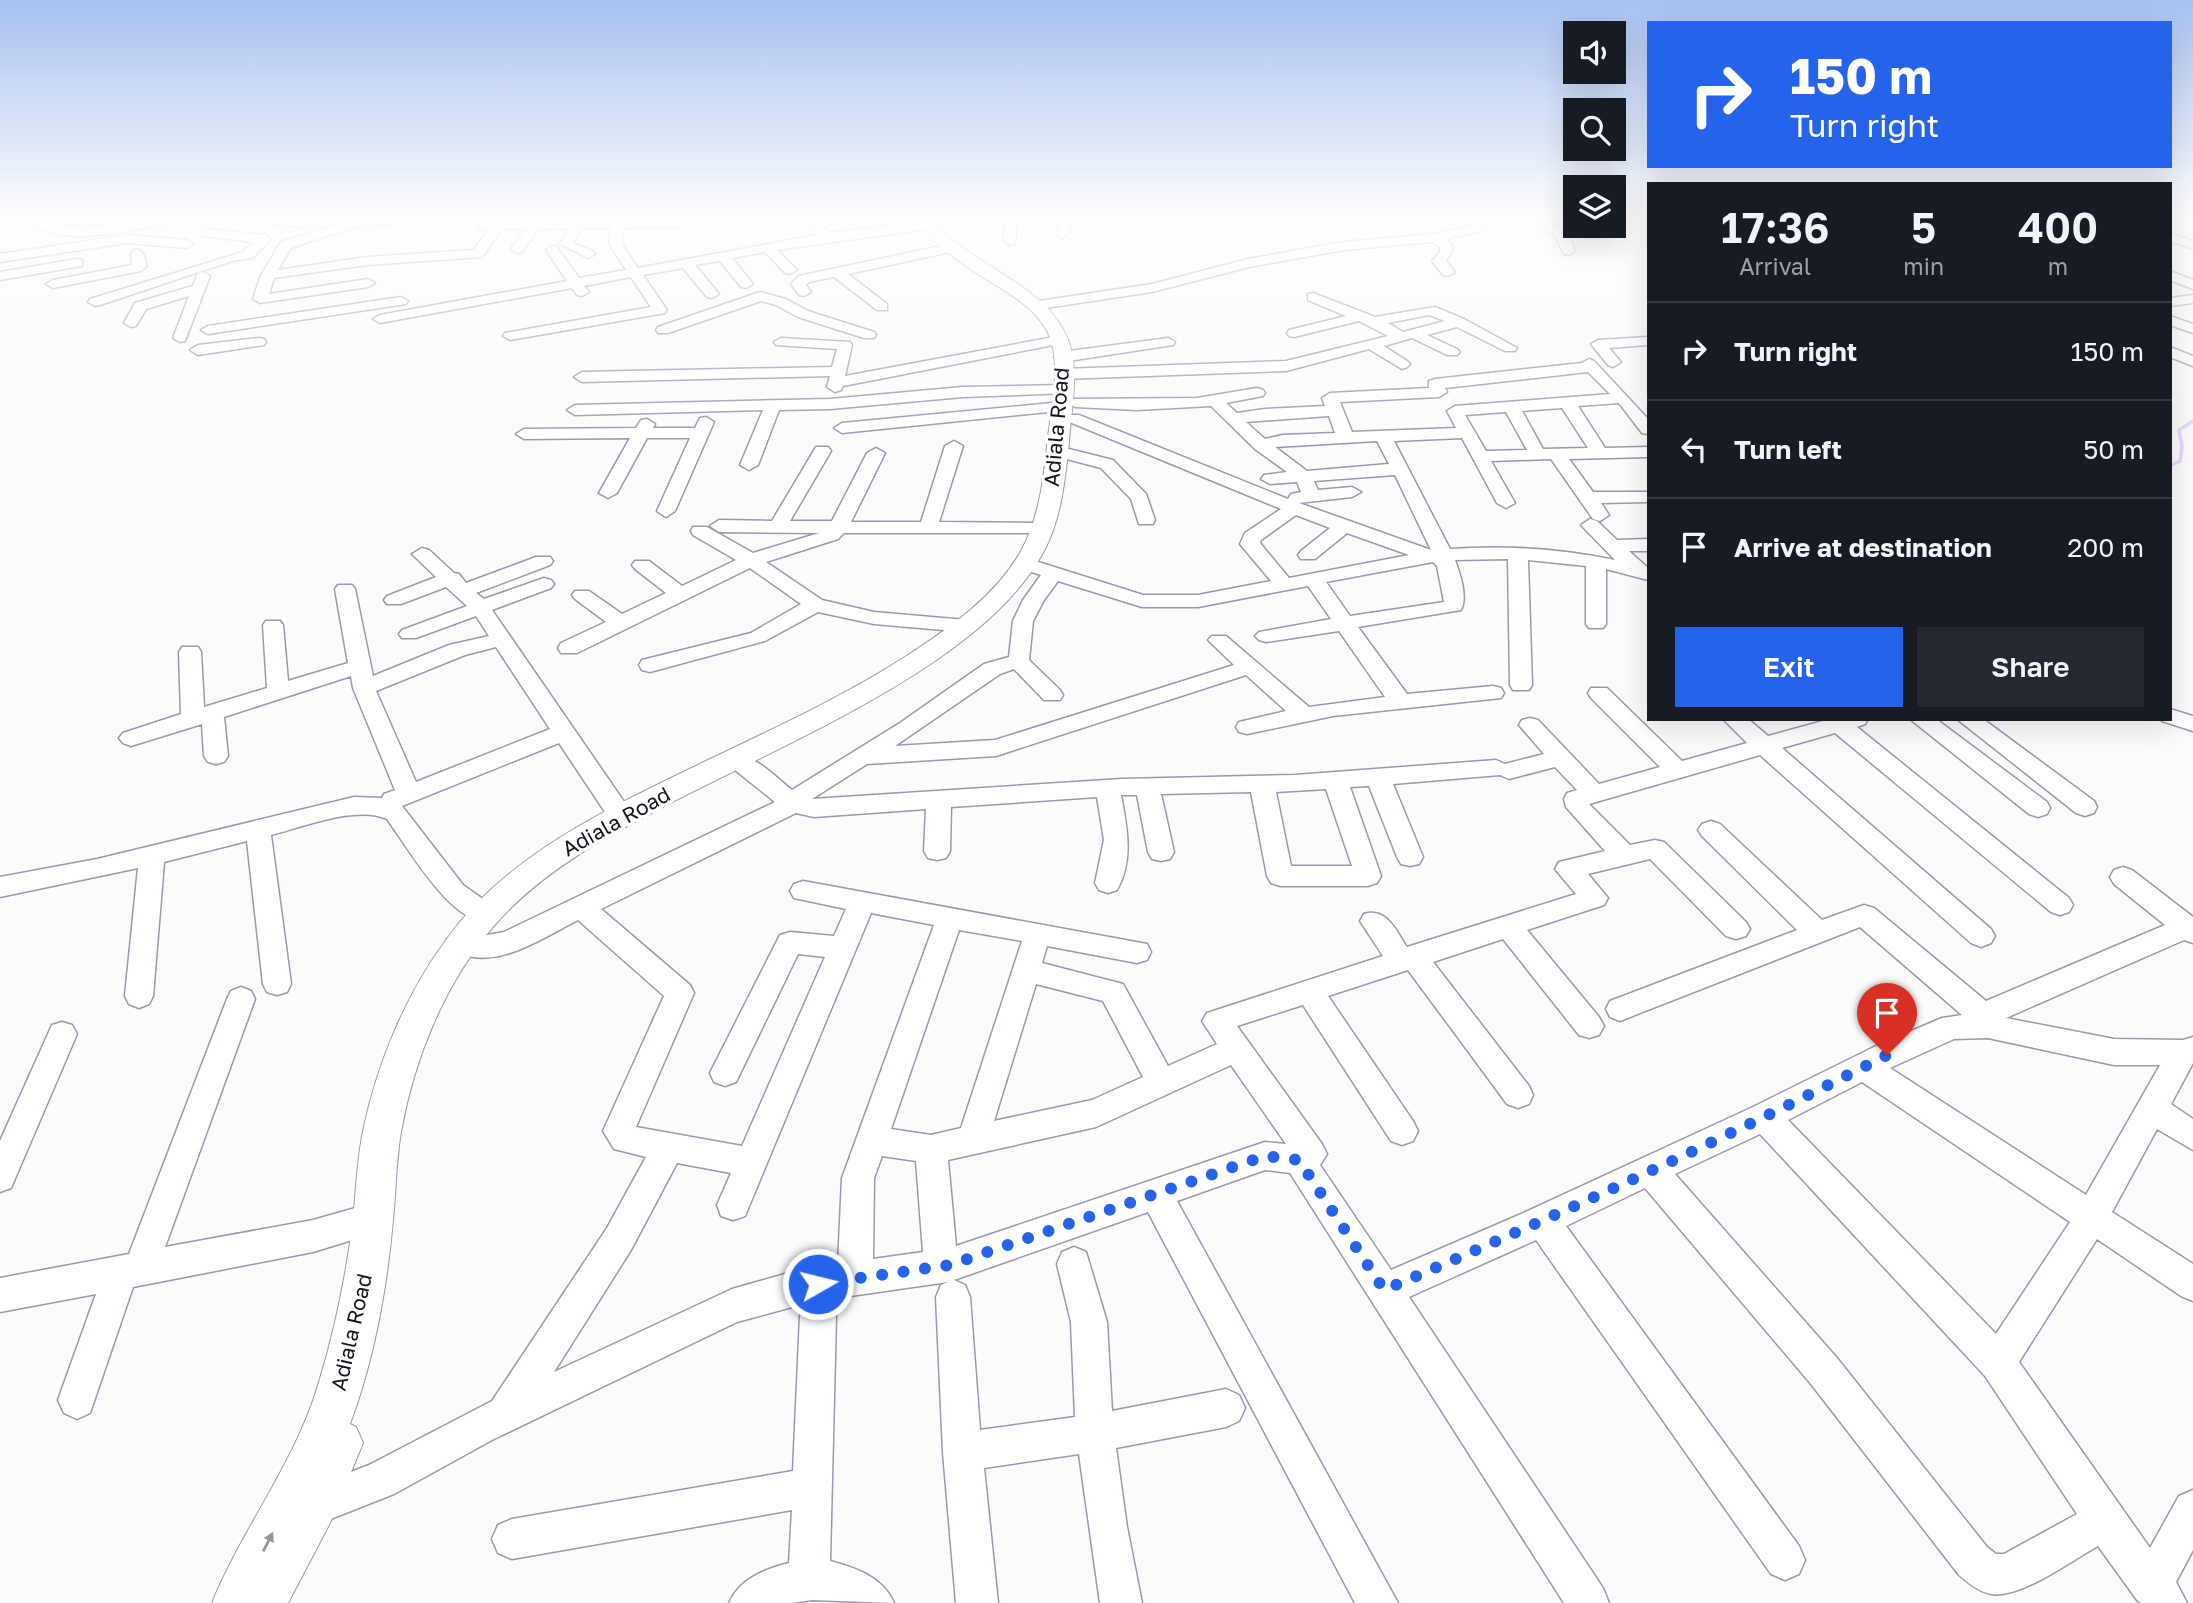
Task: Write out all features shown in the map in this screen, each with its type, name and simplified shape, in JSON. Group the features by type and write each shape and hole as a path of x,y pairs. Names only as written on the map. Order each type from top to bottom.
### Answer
{"main road":[{"name":"Adiala Road","path":"1016,293 1056,329 1067,380 1056,475 1041,529 1038,568"},
{"name":"Adiala Road","path":"261,1603 313,1506 362,1386 382,1299 391,1237 401,1126 416,1068 435,1016 475,947 498,918 572,855 624,824 887,690 986,621 1038,568 1051,532 1069,454 1067,380 1063,328 1040,305 1022,293"},
{"name":"Adiala Road","path":"237,1603 314,1454 340,1389 361,1303 382,1129 414,1027 435,984 460,944 485,914 562,849 620,815 879,685 966,626 1002,592 1038,568"}],"street":[{"path":"60,293 62,299"},
{"path":"95,302 124,293"},
{"path":"131,323 140,306 183,293"},
{"path":"180,338 197,293"},
{"path":"262,293 260,299 302,293"},
{"path":"371,293 385,336"},
{"path":"208,330 262,322 377,312 508,293"},
{"path":"377,312 436,314 546,293"},
{"path":"510,335 660,310 649,293"},
{"path":"781,302 802,293"},
{"path":"863,293 881,307"},
{"path":"1040,305 1120,293"},
{"path":"663,330 756,296 781,302 803,314 869,335"},
{"path":"1313,297 1452,352"},
{"path":"2172,302 2193,299"},
{"path":"1374,321 1430,310 1510,348"},
{"path":"1294,333 1358,317"},
{"path":"2172,321 2193,329"},
{"path":"198,350 258,349 262,322"},
{"path":"575,410 830,404 963,393 1067,380 1286,366 1327,361 1373,345 1459,322"},
{"path":"1647,341 1598,344 1613,362 1589,364 1623,398 1647,428"},
{"path":"781,342 845,345 830,404"},
{"path":"842,428 1067,380 1168,342"},
{"path":"1373,345 1402,364"},
{"path":"2172,371 2193,363 2181,347"},
{"path":"1346,439 1330,398 1439,392 1435,384 1592,367"},
{"path":"582,377 839,376 1067,380 1137,405 1214,400 1257,393"},
{"path":"1067,380 1289,506 1438,556"},
{"path":"1506,503 1454,413 1457,410 1623,398"},
{"path":"1214,400 1261,445 1304,477 1311,495"},
{"path":"1567,402 1600,454"},
{"path":"748,466 773,405"},
{"path":"1511,406 1538,455"},
{"path":"666,511 712,407"},
{"path":"608,493 656,408"},
{"path":"1233,419 1265,414 1334,411"},
{"path":"524,434 701,433"},
{"path":"1261,445 1283,440 1466,433"},
{"path":"1266,636 1454,606 1455,595 1383,437"},
{"path":"928,528 954,446"},
{"path":"778,526 822,451"},
{"path":"569,648 751,560 831,535 839,527 876,453"},
{"path":"1069,454 1107,464 1140,498 1146,520"},
{"path":"1557,454 1589,498 1595,520 1612,546 1644,572"},
{"path":"1479,456 1646,455"},
{"path":"1270,479 1399,469"},
{"path":"1284,584 1250,544 1252,537 1289,506 1311,495 1352,492"},
{"path":"1589,498 1647,497"},
{"path":"966,626 874,618 815,605 710,528 778,526 1041,529"},
{"path":"1308,555 1344,526"},
{"path":"1612,546 1647,545"},
{"path":"1518,553 1521,685"},
{"path":"475,947 509,942 793,804 804,792 958,695 992,669 1018,661 1022,652 1020,629 1039,589 1038,568 1142,601 1198,601 1438,556 1552,553 1644,572"},
{"path":"422,554 458,584 480,607 620,815"},
{"path":"1596,560 1596,624"},
{"path":"394,600 543,561"},
{"path":"642,565 681,595"},
{"path":"1313,579 1400,701"},
{"path":"409,634 544,584"},
{"path":"345,589 362,677 408,792"},
{"path":"582,595 622,624"},
{"path":"650,665 758,637 815,605"},
{"path":"273,625 278,692"},
{"path":"131,738 278,692 362,677 501,639"},
{"path":"1219,640 1303,714"},
{"path":"190,652 202,716 216,756"},
{"path":"1018,661 1052,695"},
{"path":"863,756 996,748 1166,696 1250,667"},
{"path":"1247,727 1303,714 1400,701 1493,693"},
{"path":"1600,693 1676,769"},
{"path":"2172,715 2193,715"},
{"path":"2172,716 2193,724"},
{"path":"1736,721 1982,936"},
{"path":"1924,721 2038,808"},
{"path":"1971,721 2085,807"},
{"path":"1625,856 1578,807 1576,799 1592,792 1838,722 2060,905"},
{"path":"1530,725 1592,792"},
{"path":"380,806 408,792 565,733"},
{"path":"743,764 793,804 814,808 1108,788 1262,784 1503,769 1560,758"},
{"path":"1378,777 1410,857"},
{"path":"1262,784 1280,876 1368,876 1335,780"},
{"path":"1147,787 1161,852"},
{"path":"1108,788 1117,840 1108,883"},
{"path":"937,851 939,800"},
{"path":"0,887 97,869 354,806 380,806 396,813 454,892 485,914"},
{"path":"258,830 277,984"},
{"path":"1711,830 1818,933"},
{"path":"1311,1154 1217,1021 1595,898 1568,869 1655,849 1736,929"},
{"path":"139,996 152,856"},
{"path":"1384,1290 1542,1221 1952,1027 1990,1021 2189,930 2123,877"},
{"path":"803,891 1137,952"},
{"path":"733,1205 862,902"},
{"path":"581,907 680,993 619,1131 625,1139 751,1162"},
{"path":"1620,1009 1864,915 1990,1021 2114,1052 2188,1051"},
{"path":"855,1279 858,1178 950,918"},
{"path":"1374,921 1518,1096"},
{"path":"1508,926 1590,1026"},
{"path":"725,1073 790,943 842,948"},
{"path":"973,1140 1030,957 1113,992 1162,1083"},
{"path":"1309,991 1402,1131"},
{"path":"77,1400 241,999"},
{"path":"2,1169 62,1034"},
{"path":"872,1140 931,1149 1096,1113 1236,1049"},
{"path":"1998,1363 2092,1217 2152,1109 2188,1051"},
{"path":"1864,1067 2193,1284"},
{"path":"2152,1109 2193,1136"},
{"path":"1764,1116 1998,1363 2159,1595"},
{"path":"506,1414 620,1239 669,1147"},
{"path":"931,1149 947,1282 976,1603"},
{"path":"313,1506 380,1480 506,1414 732,1306 799,1287 855,1279 947,1282 1156,1195 1265,1156 1299,1160 1588,1603"},
{"path":"1650,1170 1824,1371 1973,1561 1990,1574 2008,1574 2105,1520"},
{"path":"1156,1195 1377,1603"},
{"path":"0,1295 313,1236 373,1219"},
{"path":"1542,1221 1785,1560"},
{"path":"1074,1264 1088,1322 1095,1433 1107,1527 1121,1603"},
{"path":"809,1580 818,1316"},
{"path":"962,1452 1095,1433 1226,1408"},
{"path":"512,1539 812,1487"},
{"path":"2159,1595 2193,1510"},
{"path":"750,1603 757,1597 793,1581 828,1579 861,1592 873,1603"}],"waterway":[{"path":"2172,465 2180,461 2182,446 2179,430 2193,421"}],"route":[{"path":"818,1284 950,1265 1265,1156 1299,1160 1384,1290 1531,1226 1887,1055"}]}
